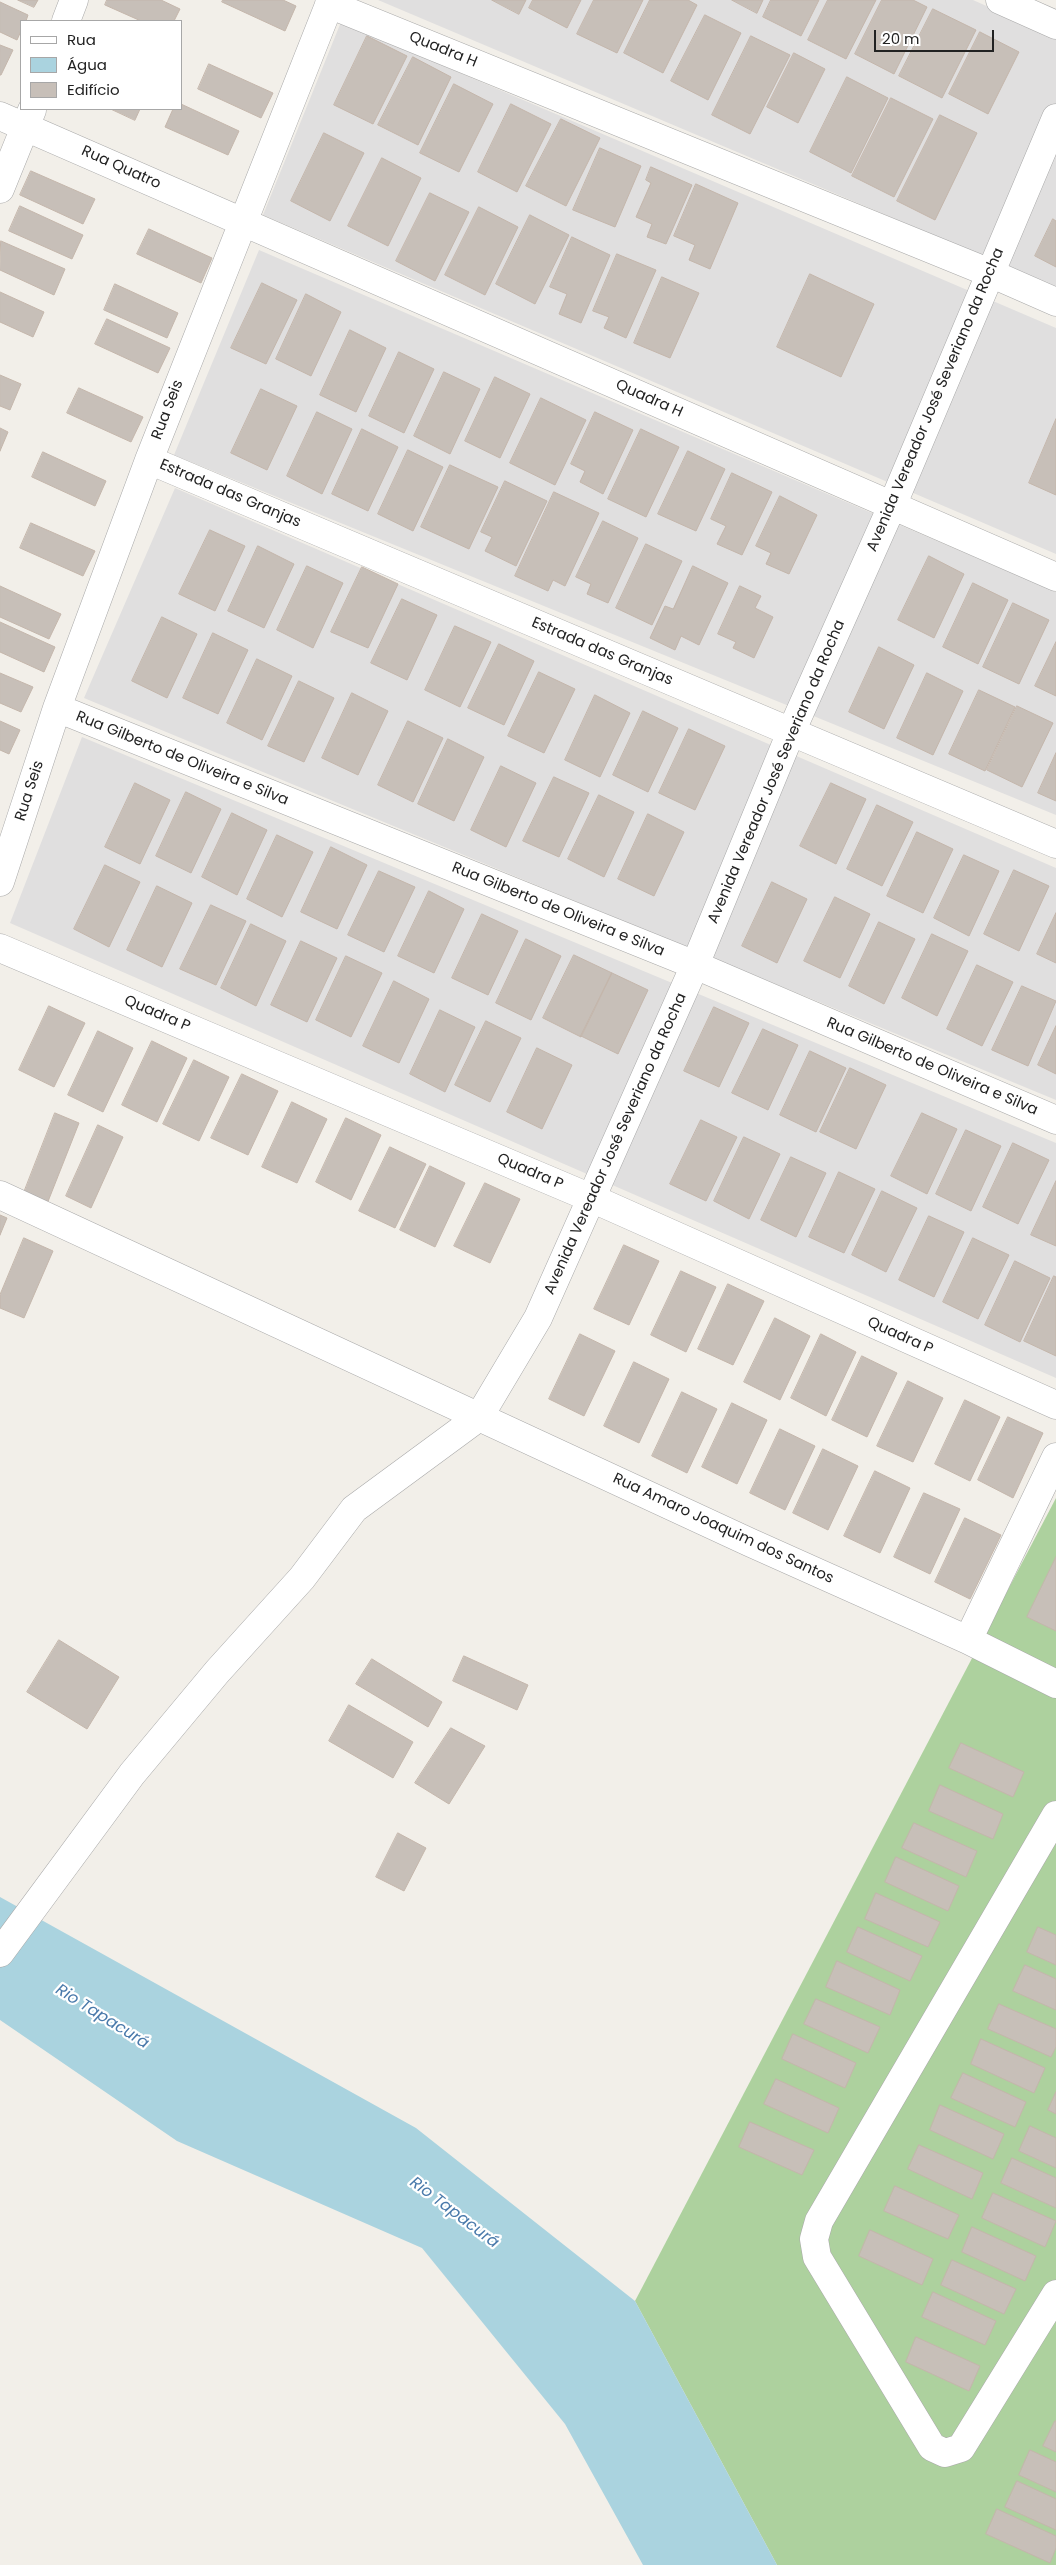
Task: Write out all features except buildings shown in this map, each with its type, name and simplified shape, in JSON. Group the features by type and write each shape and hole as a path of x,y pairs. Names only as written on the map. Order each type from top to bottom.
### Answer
{"street":[{"path":"66,20 74,0"},
{"path":"1000,0 1056,26"},
{"name":"Rua Seis","path":"0,882 57,708 149,460 242,220 330,2"},
{"name":"Quadra H","path":"330,2 990,272 1056,302"},
{"name":"Rua Quatro","path":"0,116 29,117 242,220"},
{"path":"0,189 29,117"},
{"name":"Avenida Vereador José Severiano da Rocha","path":"479,1417 538,1318 695,965 791,732 892,506 1056,118"},
{"name":"Quadra H","path":"242,220 1056,577"},
{"name":"Estrada das Granjas","path":"149,460 1056,844"},
{"name":"Rua Gilberto de Oliveira e Silva","path":"57,708 695,965 1056,1120"},
{"name":"Quadra P","path":"0,948 591,1198 1056,1405"},
{"name":"Rua Amaro Joaquim dos Santos","path":"0,1195 479,1417 968,1640 1056,1684"},
{"path":"0,1953 132,1774 217,1672 302,1578 354,1509 479,1417"},
{"path":"968,1640 1056,1457"},
{"path":"1056,1815 819,2221 814,2238 816,2257 932,2447 944,2453 961,2448 1056,2294"}],"shaded area":[{"path":"378,0 973,0 1056,37 1056,287"},
{"path":"341,22 1056,328 1056,554 263,215"},
{"path":"259,250 1056,592 1056,815 174,455"},
{"path":"175,488 1056,868 1056,1100 84,698"},
{"path":"82,737 1056,1143 1056,1378 10,923"}],"green space":[{"path":"1056,1498 1056,2565 777,2565 635,2301"}],"water":[{"name":"Rio Tapacurá","path":"0,1897 416,2128 635,2301 777,2565 643,2565 565,2424 422,2248 177,2141 0,2020"}]}
